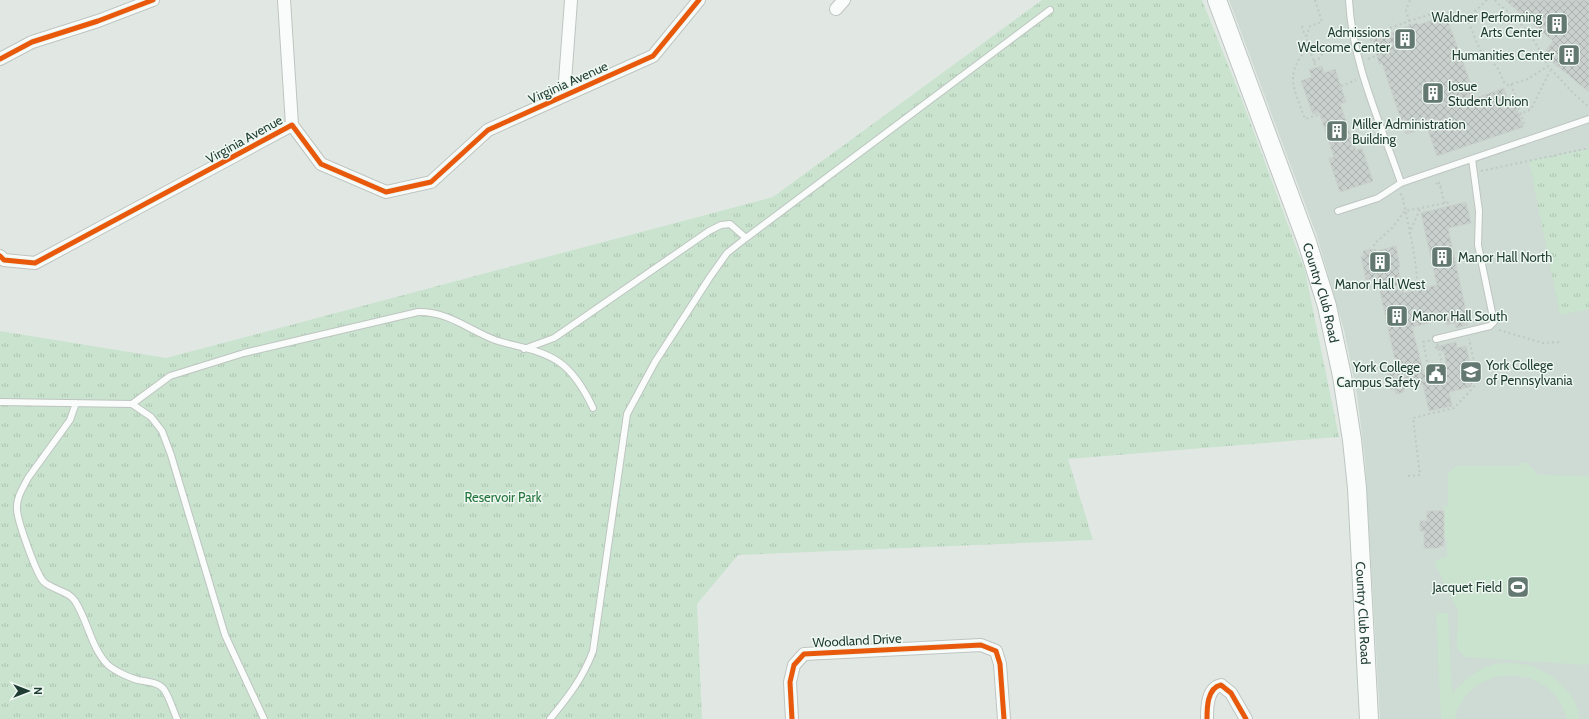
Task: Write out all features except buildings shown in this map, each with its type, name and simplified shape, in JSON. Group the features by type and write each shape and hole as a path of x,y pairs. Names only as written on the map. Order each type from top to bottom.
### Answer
{"main road":[{"name":"Country Club Road","path":"1217,0 1307,242 1327,306 1342,376 1352,440 1357,488 1369,719"}],"street":[{"path":"0,59 32,42 98,21 153,0"},
{"path":"284,0 292,125"},
{"path":"564,95 571,0"},
{"name":"Virginia Avenue","path":"0,256 4,260 35,263 292,125 321,164 386,192 431,182 488,130 653,56 699,0"},
{"path":"836,9 844,0"},
{"name":"Woodland Drive","path":"792,719 790,682 794,664 804,654 981,645 996,650 1004,719"},
{"path":"1207,719 1207,707 1212,690 1215,686 1221,685 1231,693 1246,719"}],"lane":[{"path":"1349,0 1353,38 1370,93 1401,182"},
{"path":"550,719 575,689 586,671 593,651 627,414 654,362 710,277 727,253 746,238 1050,10"},
{"path":"1338,211 1378,198 1401,182 1589,119"},
{"path":"1436,339 1490,326 1494,322 1478,245 1479,211 1472,159"},
{"path":"524,349 554,338 709,231 721,225 730,224 746,238"},
{"path":"132,404 170,376 244,353 418,312 431,312 446,316 494,340 540,353 559,362 573,375 584,389 593,408"},
{"path":"0,402 132,404 151,417 162,431 189,509 225,635 264,719"},
{"path":"76,403 70,420 28,478 23,488 18,499 17,509 19,522 36,567 44,582 74,599 86,620 98,653 110,666 137,680 150,681 165,690 177,719"}],"path":[{"path":"1306,37 1310,26 1322,22 1315,0"},
{"path":"1410,0 1406,10 1410,26"},
{"path":"1486,0 1469,17 1468,21 1480,50 1497,67 1505,84 1511,84 1528,79 1548,66"},
{"path":"1495,0 1500,7 1513,16 1532,38 1550,71 1589,107"},
{"path":"1364,44 1366,50 1374,34 1441,11 1468,21"},
{"path":"1302,26 1315,65"},
{"path":"1309,46 1350,53"},
{"path":"1309,46 1299,58 1291,82 1305,119 1318,115 1317,113"},
{"path":"1314,62 1320,58 1325,49"},
{"path":"1367,60 1376,56"},
{"path":"1520,114 1531,109 1550,71"},
{"path":"1341,86 1358,80"},
{"path":"1511,84 1525,127"},
{"path":"1480,171 1589,148"},
{"path":"1439,182 1445,204"},
{"path":"1436,183 1441,187"},
{"path":"1400,194 1402,195 1416,268 1418,289"},
{"path":"1375,251 1374,244 1392,228 1405,211 1451,202"},
{"path":"1409,234 1420,209"},
{"path":"1495,332 1501,330 1543,343 1560,342"},
{"path":"1408,476 1420,475 1413,418 1454,408 1473,388 1478,380 1469,338 1476,337"},
{"path":"1436,339 1442,363 1429,367 1430,375 1423,342 1436,339"}],"shaded area":[{"name":"York College of Pennsylvania","path":"1229,0 1589,0 1589,719 1380,719 1365,460 1357,394 1344,330 1317,236"}],"green space":[{"name":"Reservoir Park","path":"1042,0 1202,0 1240,95 1305,271 1339,437 1068,459 1093,540 738,555 697,604 702,719 0,719 0,331 166,358 773,197"},
{"path":"1589,149 1589,309 1560,315 1529,161"},
{"name":"Jacquet Field","path":"1521,463 1527,463 1538,475 1589,476 1589,663 1586,665 1465,657 1457,648 1458,611 1434,562 1447,556 1447,538 1444,538 1444,506 1448,506 1448,473 1456,466 1521,466"},
{"path":"1436,613 1448,613 1452,693 1470,677 1485,667 1505,663 1520,664 1534,667 1547,673 1559,682 1568,692 1576,705 1580,719 1567,719 1559,700 1545,686 1529,678 1511,676 1492,678 1476,686 1463,700 1455,719 1441,719"}],"cycle path":[{"path":"0,59 32,42 98,21 153,0"},
{"path":"0,256 4,260 35,263 292,125 321,164 386,192 431,182 488,130 653,56 699,0"},
{"path":"792,719 790,682 794,665 804,654 981,645 996,651 1000,664 1004,719"},
{"path":"1207,719 1210,694 1216,687 1221,685 1231,693 1246,719"}],"place":[{"name":"Waldner Performing Arts Center","path":"1557,24"},
{"name":"Admissions Welcome Center","path":"1405,39"},
{"name":"Humanities Center","path":"1569,55"},
{"name":"Iosue Student Union","path":"1433,93"},
{"name":"Miller Administration Building","path":"1337,131"},
{"name":"Manor Hall North","path":"1442,257"},
{"name":"Manor Hall West","path":"1380,262"},
{"name":"Manor Hall South","path":"1397,316"},
{"name":"York College of Pennsylvania","path":"1471,372"},
{"name":"York College Campus Safety","path":"1436,374"},
{"name":"Jacquet Field","path":"1518,587"}]}
